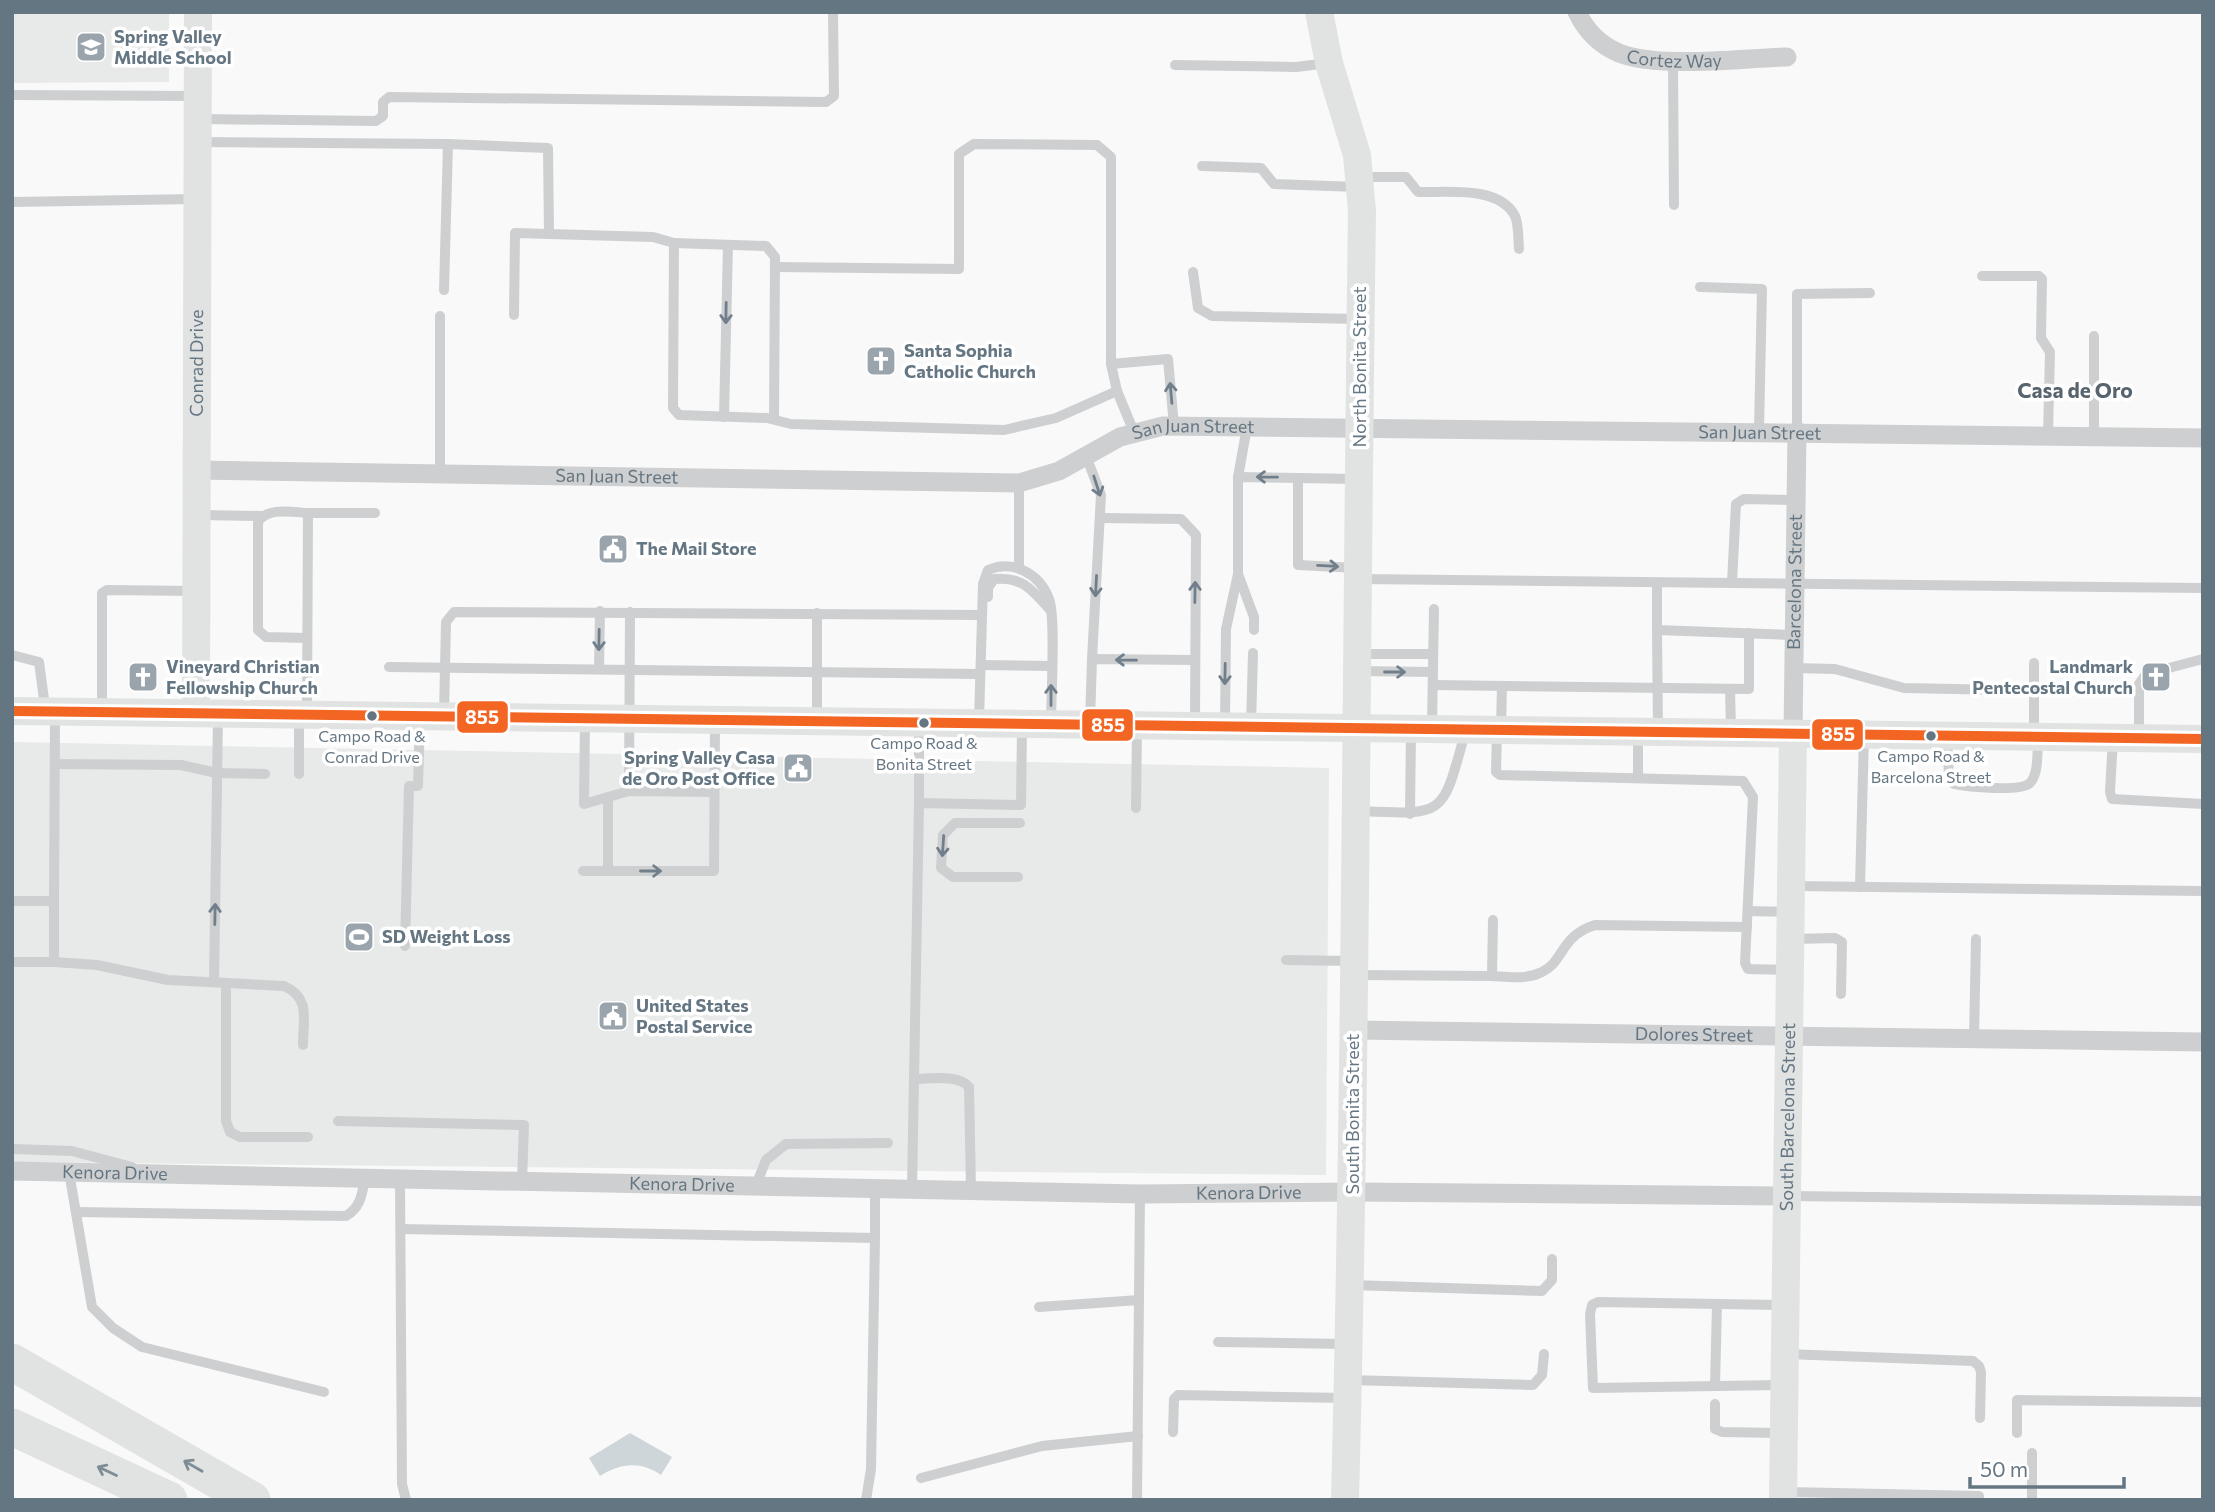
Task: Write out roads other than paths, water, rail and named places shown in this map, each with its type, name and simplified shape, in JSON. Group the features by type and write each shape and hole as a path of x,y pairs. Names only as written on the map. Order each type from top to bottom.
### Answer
{"highway":[{"path":"12,1362 252,1500"},
{"path":"12,1427 169,1500"}],"main road":[{"name":"Conrad Drive","path":"198,12 195,591 207,713"},
{"name":"North Bonita Street","path":"1319,12 1329,63 1357,155 1360,182 1360,574 1356,728"},
{"path":"12,711 2203,739"},
{"name":"South Bonita Street","path":"1345,1500 1353,1192 1352,968 1356,728"},
{"name":"South Barcelona Street","path":"1783,1496 1793,734"}],"street":[{"name":"Cortez Way","path":"1577,12 1590,33 1607,47 1635,58 1673,60 1787,57"},
{"name":"San Juan Street","path":"195,470 1019,483 1059,471 1134,432 1174,426 1759,430 2203,438"},
{"name":"Barcelona Street","path":"1793,734 1797,431"},
{"name":"Dolores Street","path":"1353,1030 2203,1042"},
{"name":"Kenora Drive","path":"12,1171 1140,1194 1353,1192 1788,1196"}],"lane":[{"path":"197,119 376,121 383,116 383,102 389,97 826,103 834,96 833,12"},
{"path":"1673,60 1674,205"},
{"path":"1175,65 1296,68 1329,63"},
{"path":"12,96 197,119 448,144 548,148 549,234"},
{"path":"444,290 448,144"},
{"path":"775,267 958,270 958,154 974,144 1097,145 1111,157 1111,365 1117,391 1134,432"},
{"path":"1202,166 1261,168 1274,184 1360,182 1406,177 1418,192 1488,195 1505,205 1515,217 1519,249"},
{"path":"12,202 196,199"},
{"path":"514,315 515,233 653,237 674,243 765,247 775,257 774,419"},
{"path":"674,243 673,408 680,415 774,419 791,425 994,431 1056,418 1117,391"},
{"path":"724,416 728,245"},
{"path":"1193,272 1198,308 1212,316 1360,319"},
{"path":"1982,276 2039,276 2042,279 2042,338 2050,352 2048,434"},
{"path":"1700,287 1762,289 1759,430"},
{"path":"1797,431 1797,294 1870,293"},
{"path":"440,316 440,474"},
{"path":"2094,336 2094,435"},
{"path":"1111,365 1168,359 1174,426"},
{"path":"1238,727 1226,629 1238,574 1238,477 1247,427"},
{"path":"1086,456 1101,495 1090,725"},
{"path":"1238,477 1360,479"},
{"path":"1298,478 1298,565 1360,574 1657,583 2203,588"},
{"path":"1019,483 1019,568"},
{"path":"1732,583 1736,504 1744,499 1796,500"},
{"path":"195,515 262,516 270,512 375,513"},
{"path":"299,774 307,638 308,513"},
{"path":"262,516 258,522 258,630 266,637 307,638"},
{"path":"1100,518 1181,519 1196,535 1195,726"},
{"path":"982,668 983,584 988,570 996,567 1019,568 1041,584 1050,600 1051,724"},
{"path":"1238,574 1254,617 1254,629"},
{"path":"979,723 988,588 994,579 1009,577 1025,583 1051,611"},
{"path":"1638,777 1657,688 1657,583"},
{"path":"102,712 102,593 107,590 195,591"},
{"path":"1410,814 1422,729 1433,685 1434,609"},
{"path":"599,669 600,611"},
{"path":"405,946 409,786 418,786 445,668 446,622 454,612 982,615"},
{"path":"629,791 630,612"},
{"path":"817,613 817,722"},
{"path":"1657,630 1794,635"},
{"path":"1433,685 1749,689 1749,633"},
{"path":"1238,727 1253,653"},
{"path":"1358,663 1433,654"},
{"path":"12,655 31,657 39,662 50,712 55,764 54,962"},
{"path":"1092,659 1194,660"},
{"path":"2203,659 2146,674 2139,684 2110,792 2112,799 2203,804"},
{"path":"1358,663 1433,672"},
{"path":"1947,736 1949,776 1954,783 2020,788 2030,783 2036,770 2034,663"},
{"path":"388,667 817,671 1051,666"},
{"path":"1793,668 1835,669 1904,688 2004,690"},
{"path":"1503,686 1496,772 1500,775 1730,779 1743,781 1750,787 1754,797 1745,962 1748,969 1789,970"},
{"path":"1730,689 1731,733"},
{"path":"207,713 217,773 220,983 226,1121 230,1132 240,1137 308,1137"},
{"path":"585,718 584,804 629,791 714,792"},
{"path":"583,871 714,871 715,720"},
{"path":"912,1189 919,722"},
{"path":"919,803 1021,806 1022,724"},
{"path":"1136,807 1137,726"},
{"path":"1354,811 1410,814 1432,810 1448,795 1466,730"},
{"path":"1860,887 1864,735"},
{"path":"55,764 181,765 217,773 265,774"},
{"path":"608,797 608,871"},
{"path":"1018,877 953,877 942,867 942,859 943,835 955,823 1020,823"},
{"path":"1748,911 1789,912 1860,887 2203,891"},
{"path":"12,901 54,901"},
{"path":"1789,912 1842,942 1841,994"},
{"path":"1492,976 1493,920"},
{"path":"1286,960 1352,968 1527,977 1545,971 1576,931 1595,925 1747,927"},
{"path":"1974,1038 1976,939"},
{"path":"12,962 97,965 168,980 284,986 298,993 303,1002 303,1045"},
{"path":"914,1079 955,1079 964,1081 969,1087 971,1190"},
{"path":"338,1121 524,1125 522,1181"},
{"path":"756,1185 765,1160 786,1144 888,1143"},
{"path":"12,1149 72,1151 153,1174"},
{"path":"69,1172 92,1307 113,1328 142,1347 324,1392"},
{"path":"76,1213 346,1216 356,1211 365,1178"},
{"path":"400,1179 402,1484 406,1500"},
{"path":"866,1500 871,1469 875,1188"},
{"path":"1137,1500 1140,1194"},
{"path":"1788,1196 2203,1201"},
{"path":"401,1229 875,1238"},
{"path":"1351,1285 1542,1291 1552,1280 1552,1259"},
{"path":"1038,1307 1139,1300"},
{"path":"1785,1385 1593,1388 1590,1314 1592,1306 1598,1302 1786,1306"},
{"path":"1715,1386 1717,1304"},
{"path":"1218,1342 1349,1345"},
{"path":"1173,1432 1174,1399 1178,1395 1534,1385 1542,1375 1544,1354"},
{"path":"1786,1354 1973,1361 1981,1372 1980,1418"},
{"path":"2017,1433 2017,1400 2203,1402"},
{"path":"1715,1404 1715,1429 1722,1432 1784,1433"},
{"path":"920,1478 1042,1446 1138,1436"},
{"path":"2032,1452 2032,1500"},
{"path":"1783,1496 1979,1496 1979,1500"}],"place":[{"name":"Spring Valley Middle School","path":"91,47"},
{"name":"Santa Sophia Catholic Church","path":"881,361"},
{"name":"The Mail Store","path":"613,549"},
{"name":"Vineyard Christian Fellowship Church","path":"143,677"},
{"name":"Landmark Pentecostal Church","path":"2156,677"},
{"name":"Campo Road & Conrad Drive","path":"372,716"},
{"name":"Campo Road & Bonita Street","path":"924,723"},
{"name":"Campo Road & Barcelona Street","path":"1931,736"},
{"name":"Spring Valley Casa de Oro Post Office","path":"798,768"},
{"name":"SD Weight Loss","path":"359,937"},
{"name":"United States Postal Service","path":"613,1016"}],"district":[{"name":"Casa de Oro","path":"2075,391"}]}
